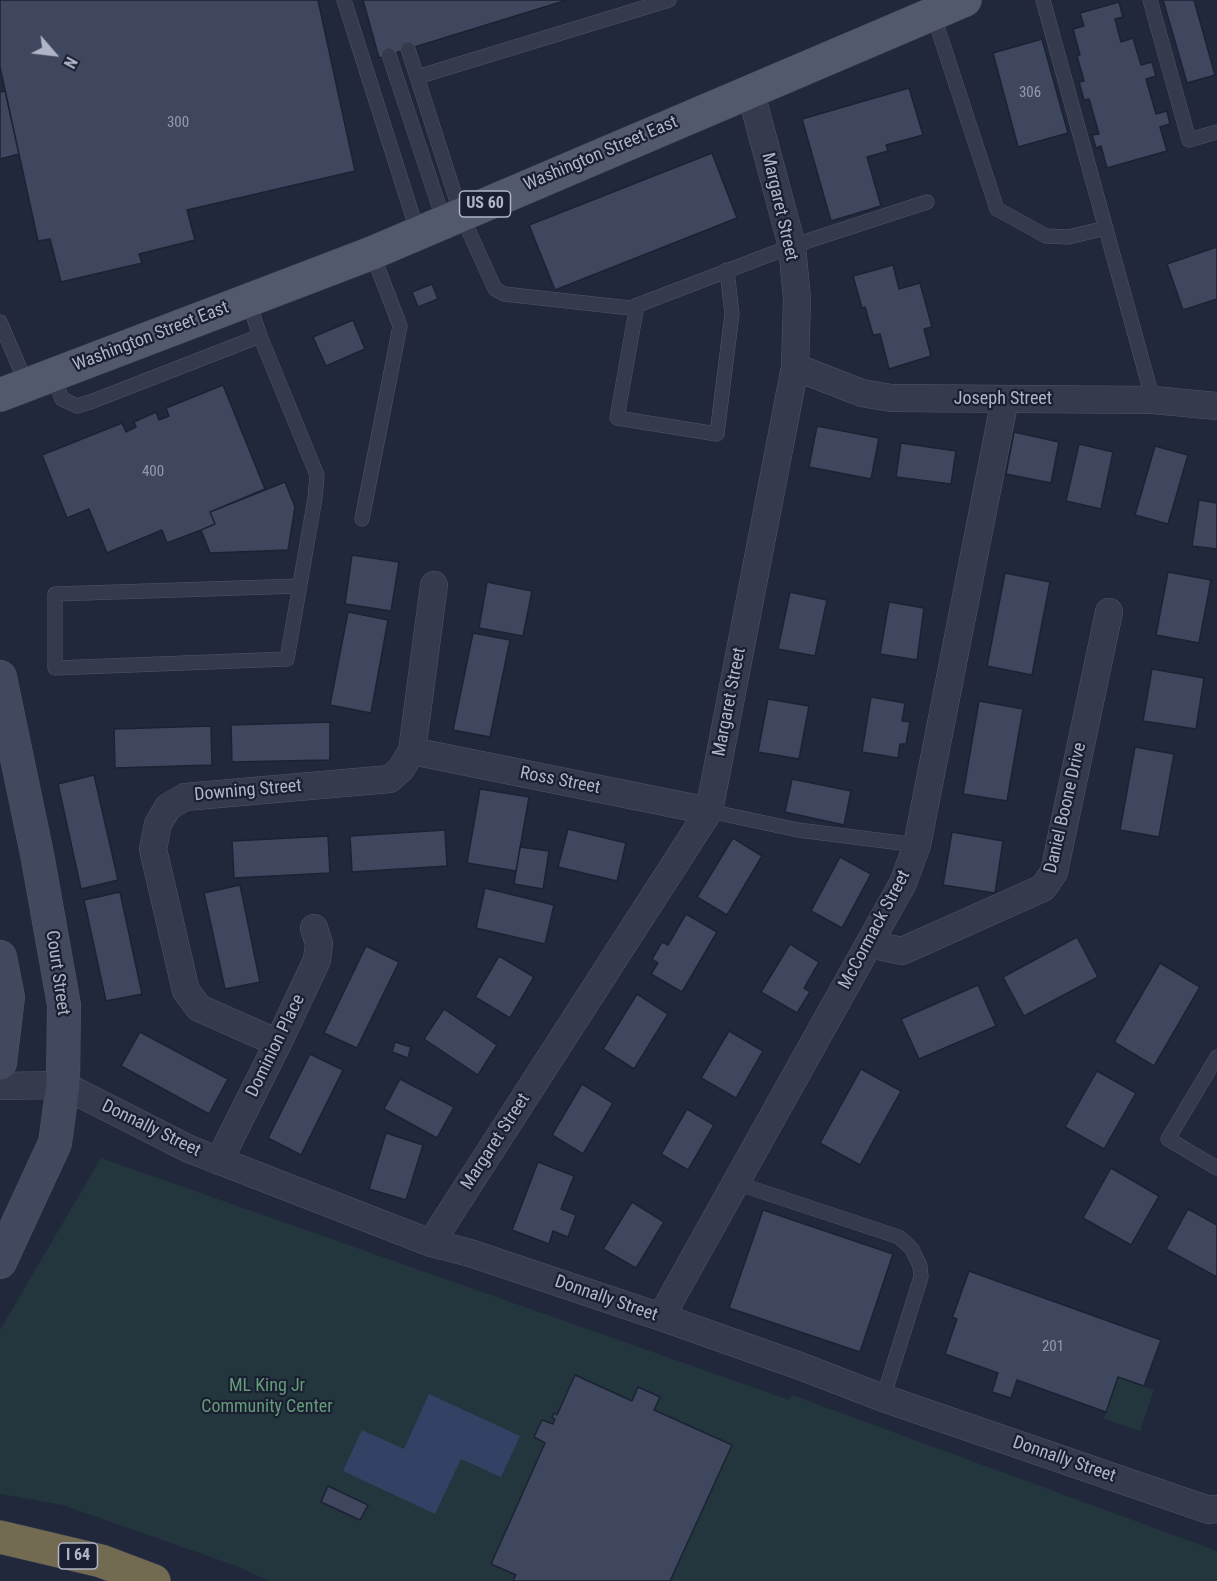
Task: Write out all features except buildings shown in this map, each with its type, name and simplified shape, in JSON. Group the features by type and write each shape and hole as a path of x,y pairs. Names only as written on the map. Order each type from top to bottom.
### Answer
{"highway":[{"name":"I 64","path":"0,1537 101,1562 154,1581"}],"main road":[{"name":"Washington Street East","path":"27,385 372,252 955,4"}],"street":[{"name":"Margaret Street","path":"431,1243 709,811 795,367 797,299 792,246 750,90"},
{"name":"Joseph Street","path":"795,367 862,393 891,398 1153,400 1217,406"},
{"name":"McCormack Street","path":"661,1317 903,883 917,845 1005,399"},
{"name":"Downing Street","path":"279,1043 199,1008 186,991 153,849 158,824 168,807 185,797 390,779 401,769 412,751 434,585"},
{"name":"Daniel Boone Drive","path":"869,944 902,951 1043,888 1054,872 1109,612"},
{"name":"Court Street","path":"0,677 37,854 64,1005 63,1086 56,1143 0,1262"},
{"name":"Ross Street","path":"412,751 709,811"},
{"name":"Dominion Place","path":"219,1161 279,1043 317,960 319,944 314,928"},
{"path":"0,957 8,997 0,1062"},
{"name":"Donnally Street","path":"0,1086 63,1086 189,1149 431,1243 470,1253 661,1317 883,1398 1209,1510 1217,1509"}],"lane":[{"path":"344,0 441,223 495,289 504,294 630,308 792,246 927,202"},
{"path":"417,76 669,0"},
{"path":"1043,0 1153,400"},
{"path":"1150,0 1189,140 1217,132"},
{"path":"955,4 997,209 1046,236 1068,237 1106,228"},
{"path":"408,49 417,76 441,223"},
{"path":"389,55 441,223"},
{"path":"363,519 400,326 372,252"},
{"path":"637,305 617,418 717,434 732,314 727,270"},
{"path":"248,300 260,336 317,476 299,586 287,659 55,668 56,594 299,586"},
{"path":"0,322 27,385 77,406 260,336"},
{"path":"709,811 798,830 917,845"},
{"path":"1217,1057 1168,1139 1217,1168"},
{"path":"736,1183 899,1237 912,1249 920,1266 921,1277 883,1398"}],"green space":[{"name":"ML King Jr Community Center","path":"101,1158 789,1400 792,1395 1217,1551 1217,1581 269,1581 239,1567 63,1505 0,1494 0,1330"},
{"path":"1118,1377 1154,1390 1140,1431 1104,1419"}],"water":[{"path":"429,1394 520,1436 501,1477 461,1459 435,1514 343,1471 362,1430 404,1449"}]}
